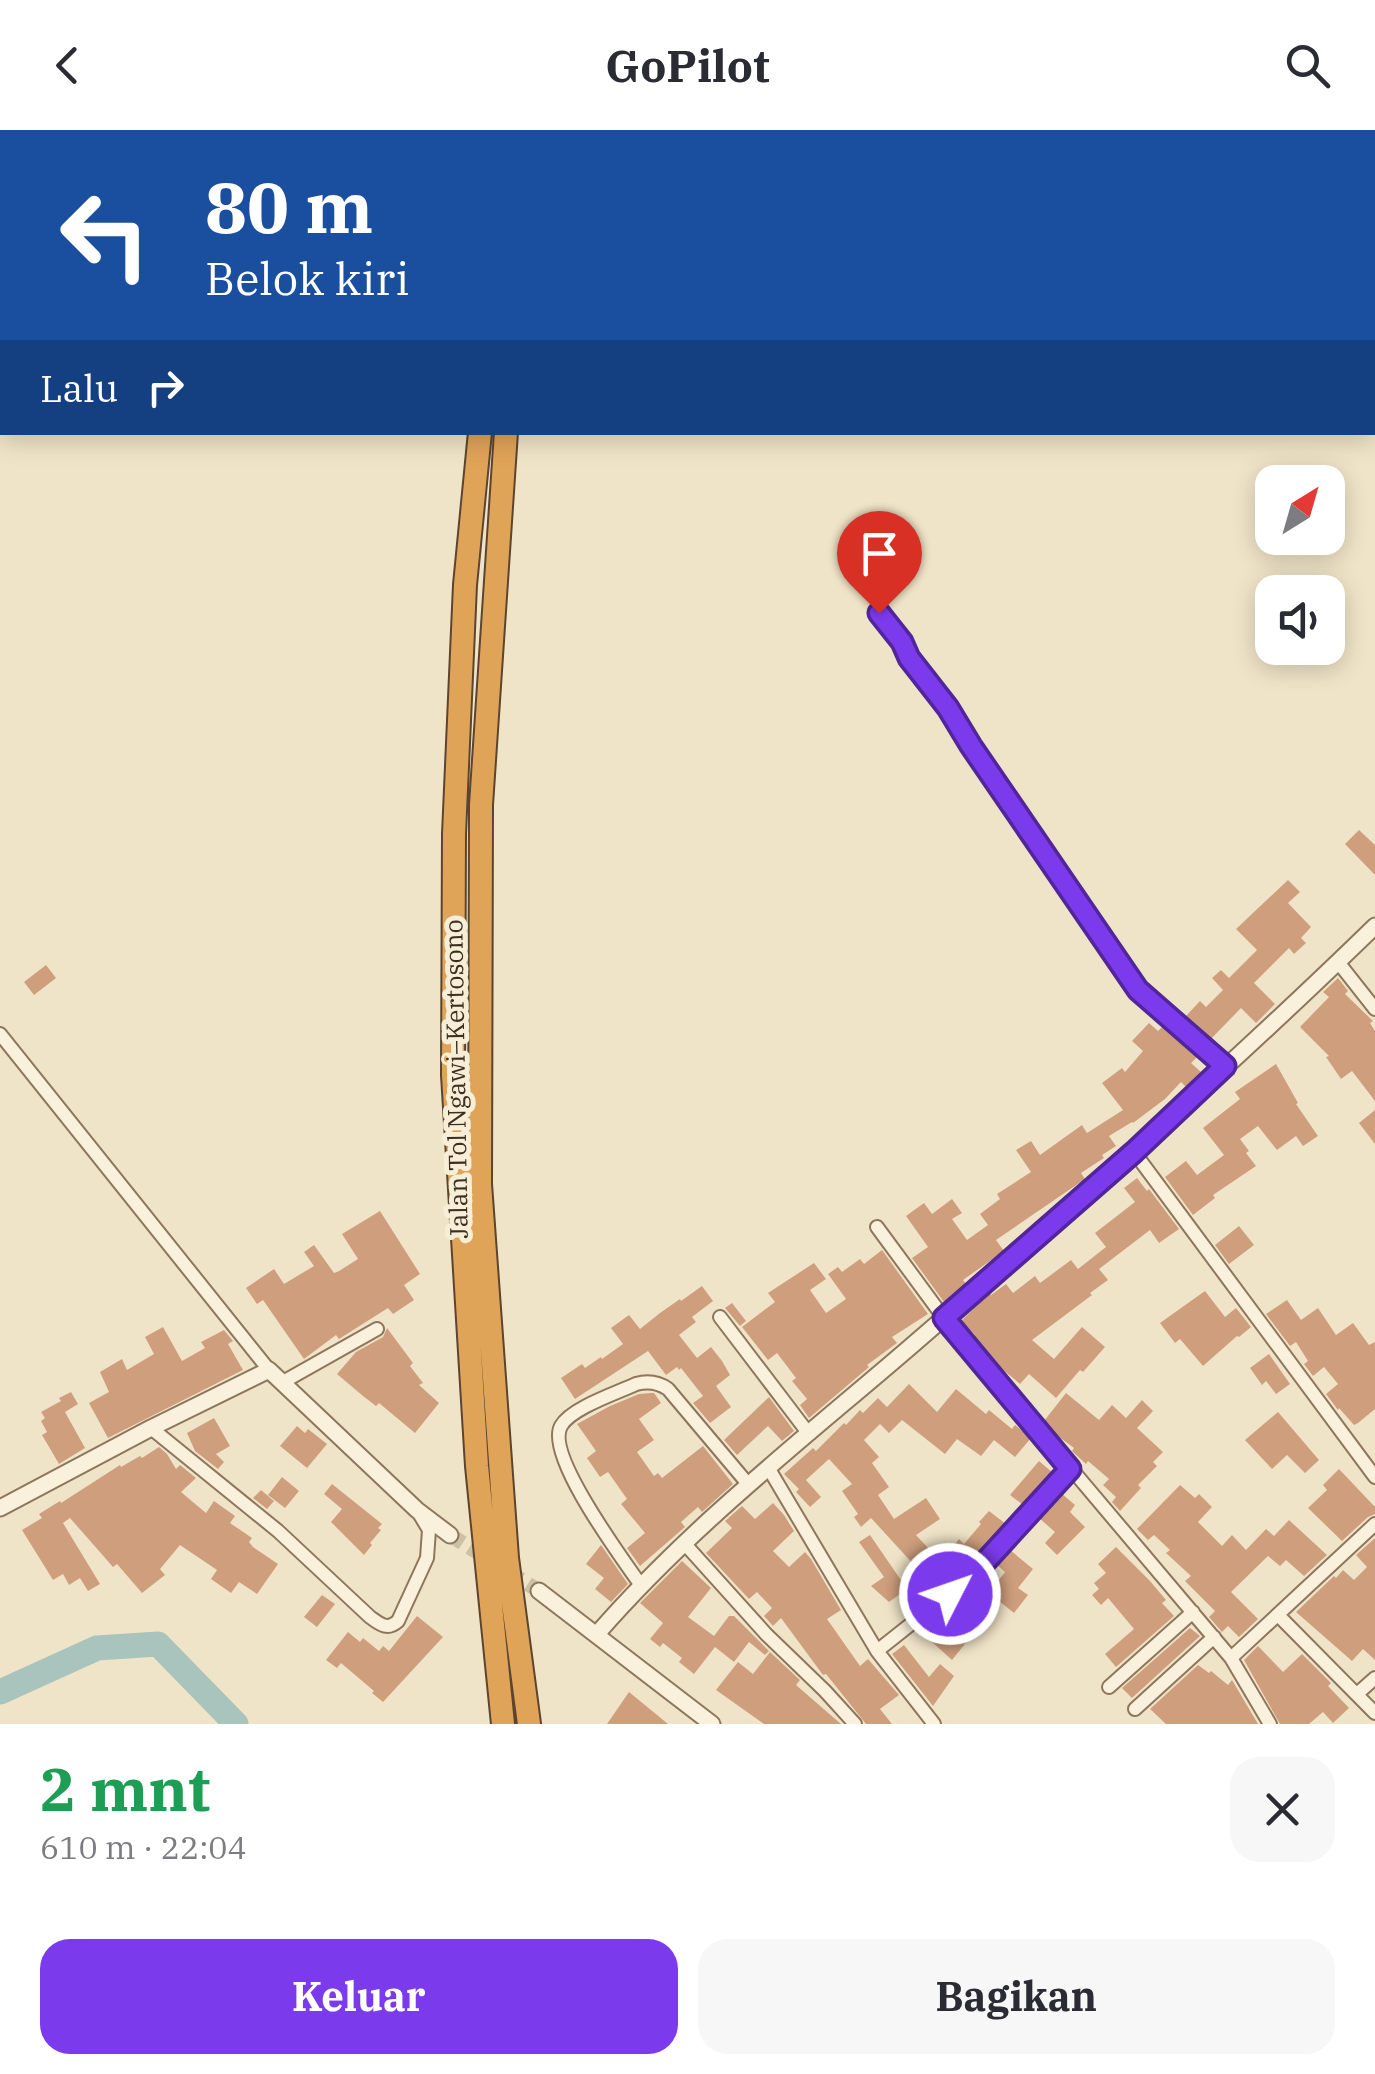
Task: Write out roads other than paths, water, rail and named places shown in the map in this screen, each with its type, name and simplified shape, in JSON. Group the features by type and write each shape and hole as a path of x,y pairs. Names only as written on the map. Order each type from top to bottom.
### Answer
{"highway":[{"name":"Jalan Tol Ngawi–Kertosono","path":"480,435 464,584 454,834 453,1075 477,1466 502,1724"},
{"name":"Jalan Tol Ngawi–Kertosono","path":"506,435 481,805 480,1184 507,1558 529,1724"}],"street":[{"path":"879,613 948,708 1138,990 1225,1066"},
{"path":"597,1634 640,1584 684,1542 1134,1152 1375,926"},
{"path":"1338,962 1375,1008"},
{"path":"0,1034 269,1370 417,1510 450,1535"},
{"path":"1134,1152 1375,1477"},
{"path":"877,1227 944,1318 1230,1658 1270,1724"},
{"path":"720,1317 809,1434"},
{"path":"283,1382 377,1329"},
{"path":"0,1508 269,1370"},
{"path":"640,1584 580,1494 563,1456 559,1432 572,1414 636,1384 661,1384 748,1484"},
{"path":"151,1428 278,1531 370,1617 386,1627 398,1621 427,1558 429,1530 417,1510"},
{"path":"769,1469 877,1650 934,1724"},
{"path":"877,1650 974,1574 1070,1469"},
{"path":"1230,1658 1375,1524"},
{"path":"684,1542 766,1634 856,1724"},
{"path":"540,1591 712,1724"},
{"path":"1110,1687 1193,1612"},
{"path":"1278,1616 1375,1713"},
{"path":"1135,1709 1214,1638"},
{"path":"1357,1694 1375,1678"}],"waterway":[{"path":"0,1692 97,1648 158,1644 236,1724"}],"tunnel":[{"path":"450,1535 539,1591"}]}
